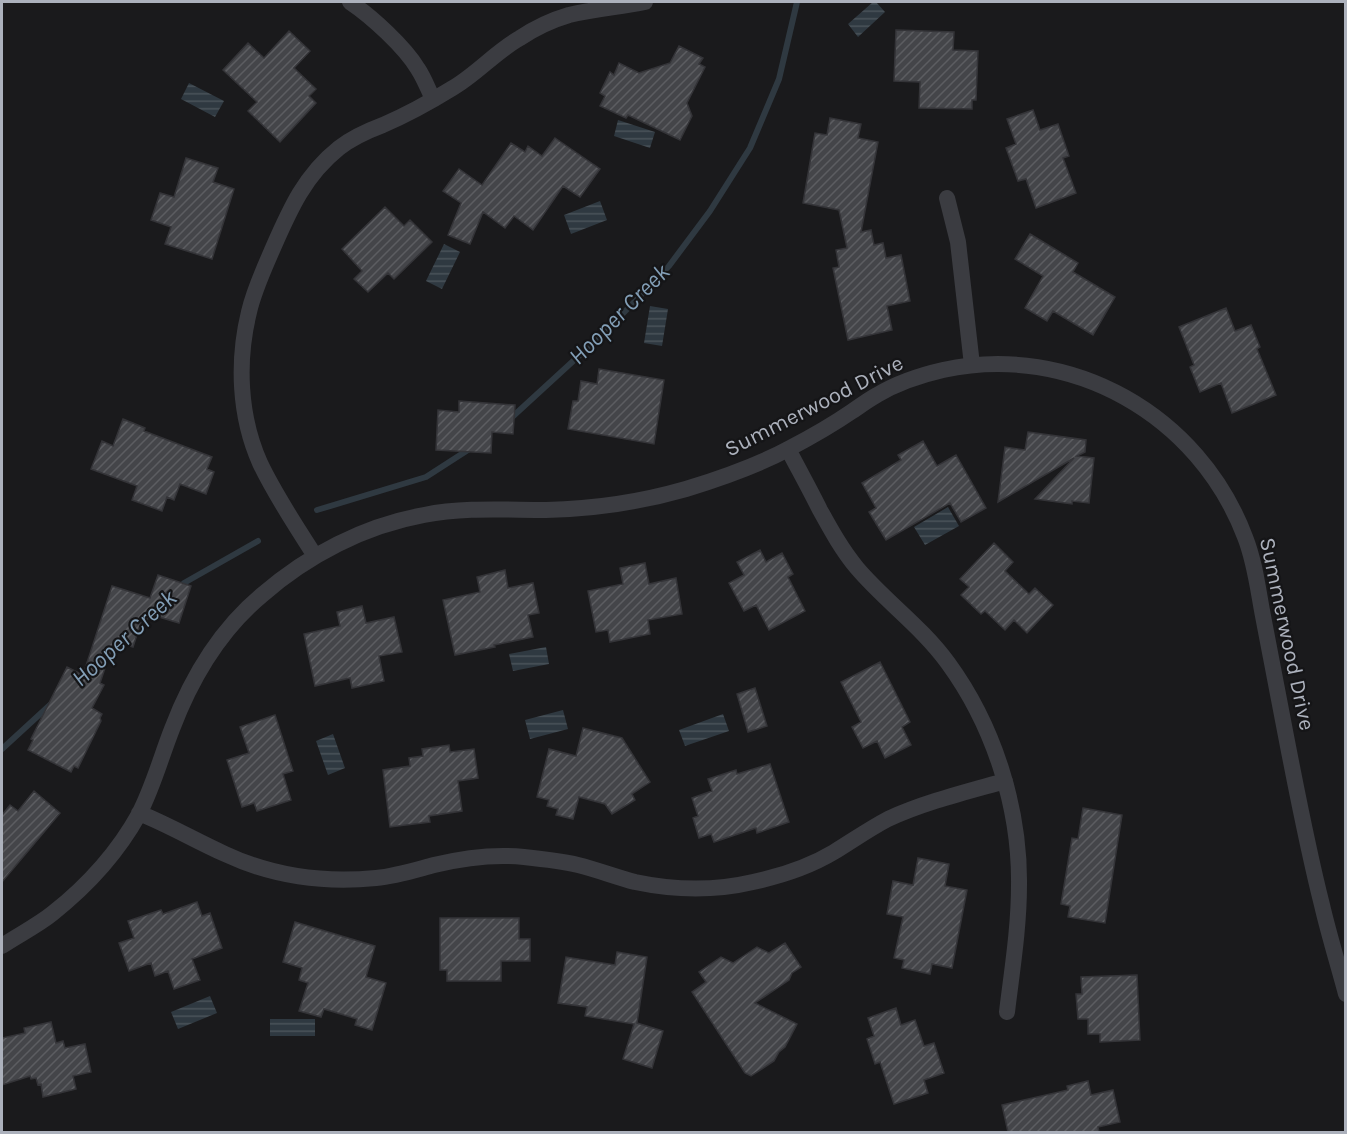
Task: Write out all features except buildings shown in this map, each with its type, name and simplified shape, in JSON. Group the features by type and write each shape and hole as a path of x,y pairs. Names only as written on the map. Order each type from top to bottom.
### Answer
{"street":[{"path":"350,2 379,26 410,57 433,99"},
{"path":"315,556 273,489 260,463 251,439 244,407 241,376 249,313 258,284 286,218 303,186 326,159 357,135 384,124 453,88 518,38 571,15 645,2"},
{"path":"947,198 957,242 972,365"},
{"name":"Summerwood Drive","path":"2,946 49,916 74,895 98,870 139,813 190,687 209,655 255,600 281,578 315,556 364,532 426,514 462,510 549,510 594,507 679,491 753,466 788,449 877,394 905,382 939,371 972,365 1003,364 1032,366 1063,372 1095,383 1150,412 1193,451 1226,496 1237,517 1255,571 1286,738 1319,892 1346,994"},
{"path":"788,449 843,551 857,569 934,645 963,686 987,733 1005,782 1014,828 1019,884 1007,1012"},
{"path":"139,813 175,828 226,855 286,874 316,879 378,878 465,860 520,857 580,865 644,883 690,888 720,887 750,883 806,866 911,809 1005,782"}],"shaded area":[{"path":"873,2 876,2 885,12 858,37 848,24"},
{"path":"189,83 224,101 215,117 181,99"},
{"path":"618,120 655,132 650,148 614,136"},
{"path":"600,201 607,220 571,234 564,215"},
{"path":"444,244 460,252 442,289 426,281"},
{"path":"650,306 668,309 662,346 644,343"},
{"path":"948,507 959,526 925,545 914,527"},
{"path":"546,647 549,664 513,671 509,654"},
{"path":"563,710 568,729 530,739 525,720"},
{"path":"723,714 729,731 685,746 679,730"},
{"path":"333,734 345,768 328,775 316,741"},
{"path":"210,996 217,1013 178,1029 171,1012"},
{"path":"270,1019 315,1019 315,1036 270,1036"}],"waterway":[{"name":"Hooper Creek","path":"510,419 607,330 669,266 710,211 750,148 779,79 797,2"},
{"name":"Hooper Creek","path":"317,510 426,477 471,448"},
{"name":"Hooper Creek","path":"178,589 184,583 258,541"},
{"name":"Hooper Creek","path":"105,655 124,638"},
{"name":"Hooper Creek","path":"2,749 51,704"}]}
